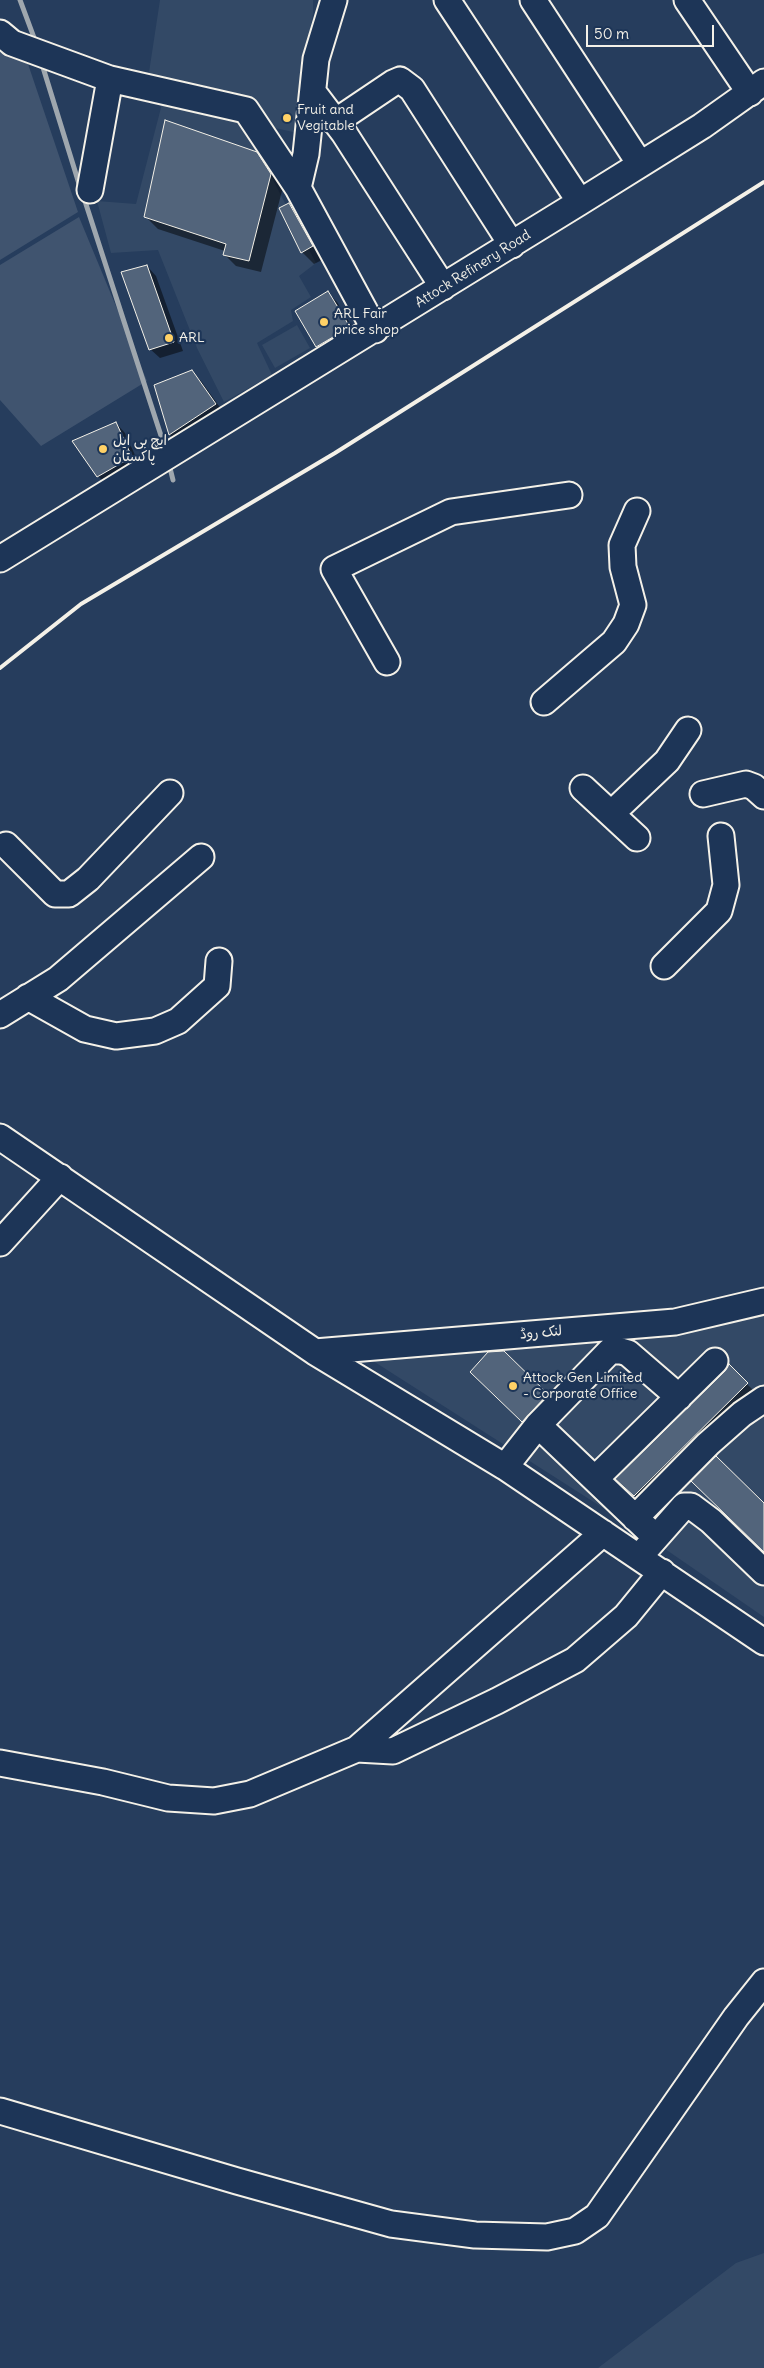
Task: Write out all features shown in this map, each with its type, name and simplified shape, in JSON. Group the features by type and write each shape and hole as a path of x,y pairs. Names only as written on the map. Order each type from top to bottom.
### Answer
{"street":[{"path":"298,188 306,154 316,59 334,0"},
{"path":"448,0 580,202"},
{"path":"533,0 640,164"},
{"path":"687,0 757,87"},
{"path":"0,33 12,43 110,79 246,110 298,188 375,330"},
{"path":"90,190 110,79"},
{"path":"336,122 400,80 412,90 512,245"},
{"name":"Attock Refinery Road","path":"0,560 166,456 444,288 640,164 757,87"},
{"path":"313,92 336,122 444,288"},
{"path":"386,662 334,568 451,512 569,495"},
{"path":"544,702 614,642 626,624 633,605 623,567 622,545 637,512"},
{"path":"611,814 667,761 688,730"},
{"path":"703,794 746,784 754,787 764,796"},
{"path":"583,788 636,838"},
{"path":"6,845 56,894 69,894 88,879 170,794"},
{"path":"664,966 719,911 726,885 722,836"},
{"path":"0,1015 58,978 201,857"},
{"path":"28,997 85,1028 116,1036 155,1031 178,1021 217,986 219,961"},
{"path":"0,1138 315,1352 505,1468 603,1532 764,1642"},
{"path":"0,1243 60,1177"},
{"name":"لنک روڈ","path":"315,1352 675,1322 764,1301"},
{"path":"505,1468 538,1425 610,1351 615,1350 628,1353 640,1361 679,1397"},
{"path":"595,1479 715,1361"},
{"path":"635,1518 708,1444 742,1414 764,1399"},
{"path":"538,1425 656,1538"},
{"path":"639,1557 684,1506 691,1506 710,1521 764,1572"},
{"path":"0,1763 103,1782 168,1798 214,1801 250,1794 357,1749 603,1532"},
{"path":"357,1749 393,1751 575,1660 626,1616 662,1572"},
{"path":"0,2111 246,2184 391,2224 475,2235 547,2236 575,2231 597,2216 736,2017 764,1982"}],"shaded area":[{"path":"160,0 313,0 313,14 305,56 298,133 270,127 253,99 148,79"},
{"path":"0,48 27,61 78,212 0,260"},
{"path":"163,100 241,118 316,263 299,276 311,297 291,310 293,321 257,343 272,375 224,402 197,348 158,250 111,253 97,201 136,204"},
{"path":"79,217 147,381 41,446 0,400 0,265"},
{"path":"297,325 310,348 275,368 262,345"},
{"path":"764,1311 764,1617 636,1529 359,1352"},
{"path":"764,2253 764,2368 598,2368 736,2263"}],"building":[{"path":"165,120 257,152 271,174 249,261 223,255 226,244 144,217"},
{"path":"289,203 313,246 301,253 279,208"},
{"path":"147,265 174,342 149,350 121,272"},
{"name":"ARL Fair price shop","path":"328,291 350,327 316,347 295,311"},
{"path":"192,370 216,404 169,435 154,385"},
{"name":"ایچ بی ایل پاکستان","path":"116,422 132,457 97,477 72,441"},
{"name":"Attock Gen Limited - Corporate Office","path":"504,1351 548,1394 522,1422 470,1372 488,1352"},
{"path":"729,1364 748,1383 634,1496 615,1479 725,1371"},
{"path":"716,1456 764,1503 764,1552 691,1481"}],"waterway":[{"path":"20,0 36,43"},
{"path":"41,61 80,187"},
{"path":"83,195 165,448"},
{"path":"169,464 173,480"}],"railway":[{"path":"0,668 81,604 335,453 764,182"}],"place":[{"name":"Fruit and Vegitable","path":"287,118"},
{"name":"ARL Fair price shop","path":"324,322"},
{"name":"ARL","path":"169,338"},
{"name":"ایچ بی ایل پاکستان","path":"103,449"},
{"name":"Attock Gen Limited - Corporate Office","path":"513,1386"}]}
